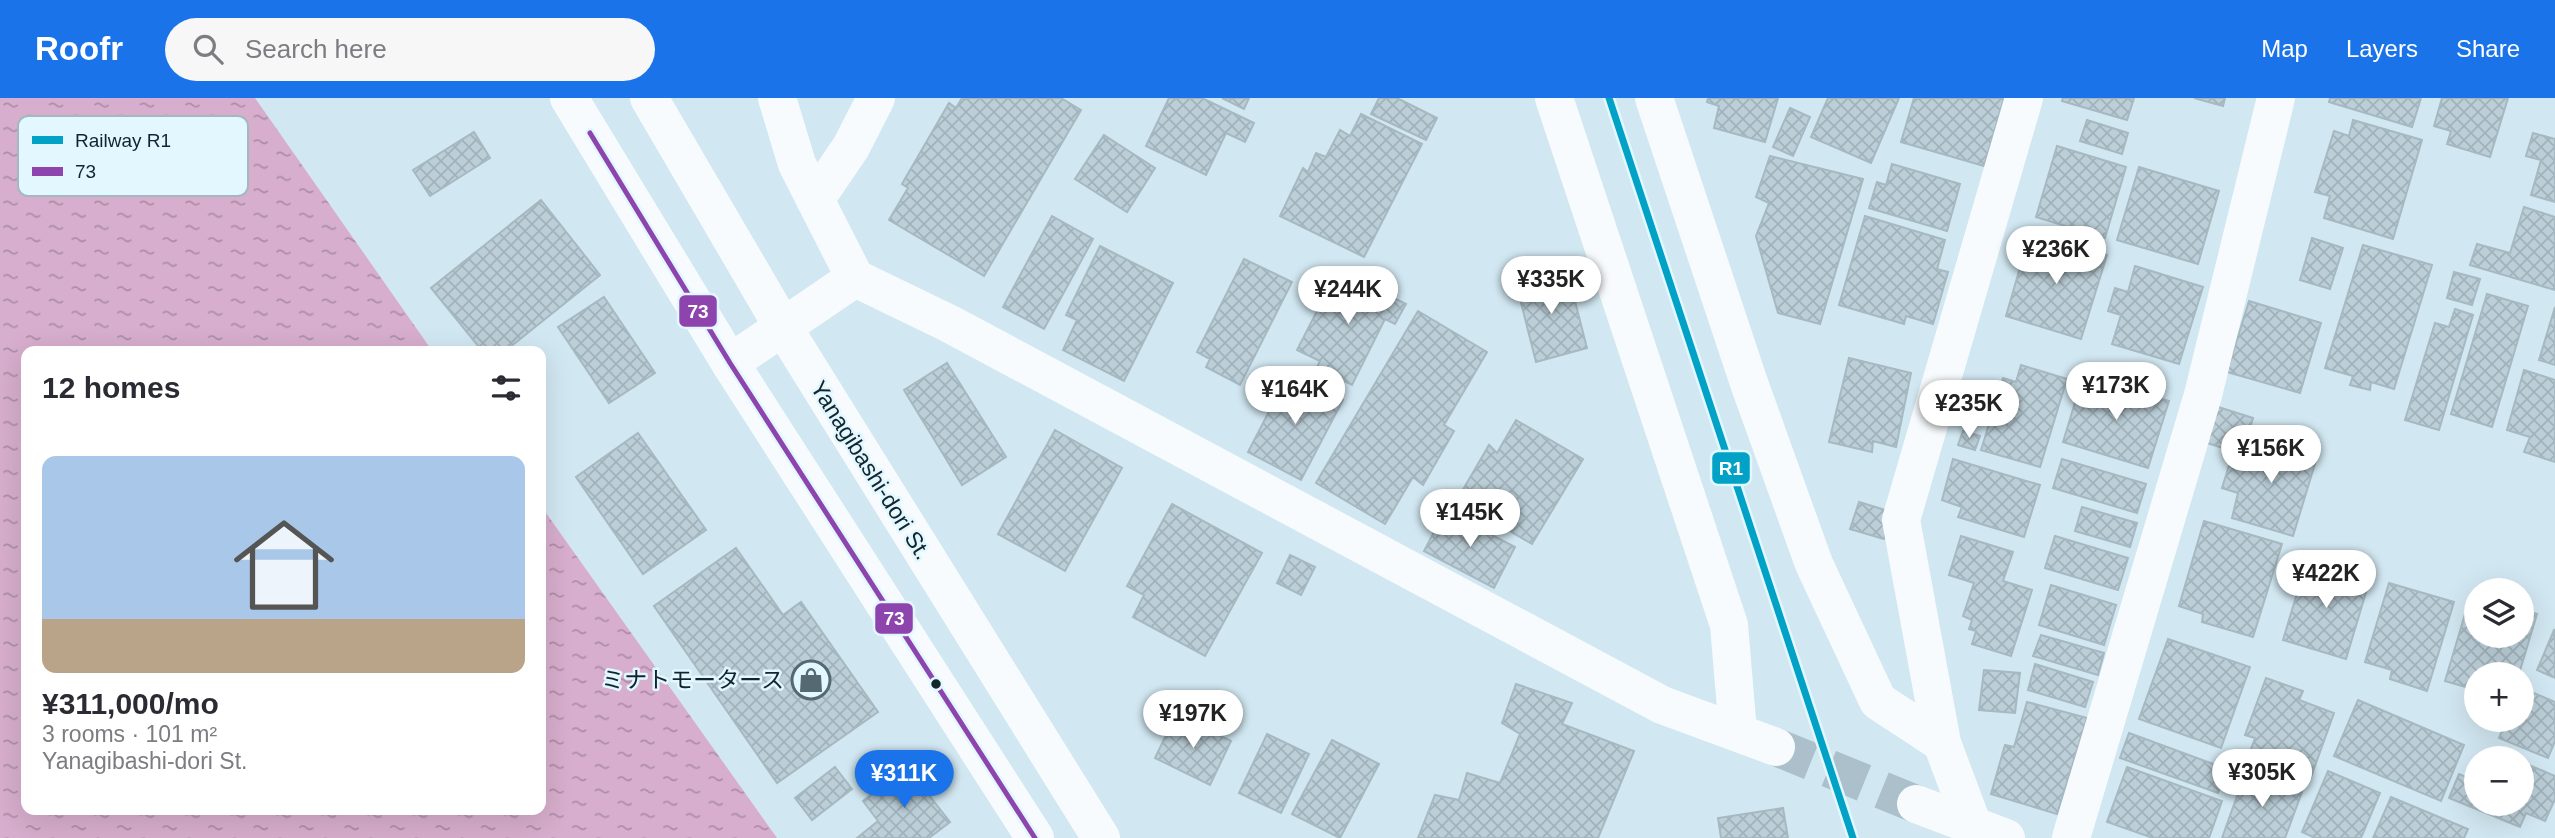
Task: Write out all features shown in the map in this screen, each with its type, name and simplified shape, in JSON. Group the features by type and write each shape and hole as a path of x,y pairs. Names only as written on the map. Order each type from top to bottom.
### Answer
{"street":[{"path":"569,98 730,363 1035,838"},
{"name":"Yanagibashi-dori St.","path":"649,98 783,327 1101,838"},
{"path":"776,98 797,164 855,278 950,324 1661,705 1776,747"},
{"path":"815,200 851,147 876,98"},
{"path":"1554,98 1729,625 1738,732"},
{"path":"1654,98 1749,383 1814,564 1878,701 1942,743"},
{"path":"1990,832 1942,743 1901,520 2024,98"},
{"path":"2071,838 2203,395 2276,98"},
{"path":"730,363 855,278"},
{"path":"1916,804 1990,832"}],"water":[{"path":"0,98 255,98 429,346 21,346 21,815 546,815 546,513 777,838 0,838"}],"building":[{"path":"962,98 1061,98 1081,110 984,276 889,220 908,188 902,184 949,103 956,108"},
{"path":"1169,98 1202,98 1254,123 1245,142 1226,133 1206,175 1146,146"},
{"path":"1222,98 1249,98 1244,109"},
{"path":"1379,98 1397,98 1437,118 1426,140 1371,114"},
{"path":"1708,98 1778,98 1765,142 1714,128 1719,106 1707,102"},
{"path":"1828,98 1899,98 1871,163 1811,137"},
{"path":"1914,98 2004,98 1984,166 1901,142"},
{"path":"2063,98 2134,98 2127,120 2062,101"},
{"path":"2194,98 2225,98 2223,106"},
{"path":"2330,98 2421,98 2412,127 2329,102"},
{"path":"2442,98 2508,98 2490,157 2447,144 2451,131 2434,126"},
{"path":"1790,108 1810,117 1793,156 1773,147"},
{"path":"1361,114 1422,144 1364,257 1280,216 1303,168 1308,172 1316,153 1326,157 1340,130 1350,136"},
{"path":"2087,120 2128,133 2122,154 2080,141"},
{"path":"2353,120 2422,140 2393,239 2324,218 2330,196 2315,192 2334,131 2349,136"},
{"path":"474,132 490,158 430,196 413,170"},
{"path":"2533,133 2555,139 2555,202 2531,195 2541,160 2526,156"},
{"path":"1104,135 1155,168 1127,212 1075,179"},
{"path":"2057,146 2126,167 2105,238 2036,217"},
{"path":"1770,156 1863,179 1820,324 1778,313 1756,236 1769,203 1756,197"},
{"path":"1892,164 1960,184 1947,231 1869,208 1877,182 1886,185"},
{"path":"2139,167 2219,191 2198,264 2117,240"},
{"path":"541,200 600,275 511,346 478,346 431,288"},
{"path":"2524,207 2555,217 2555,290 2470,265 2477,244 2510,253"},
{"path":"1052,216 1093,239 1044,329 1003,307"},
{"path":"1865,216 1945,240 1937,269 1948,272 1933,324 1906,316 1904,324 1839,305"},
{"path":"2030,233 2107,255 2081,339 2006,316"},
{"path":"2312,238 2343,248 2330,289 2300,280"},
{"path":"2363,245 2432,265 2394,389 2371,382 2370,390 2350,385 2353,376 2325,368"},
{"path":"1100,246 1173,283 1124,381 1063,350 1077,320 1066,315"},
{"path":"1244,259 1292,282 1240,385 1206,367 1210,359 1197,352"},
{"path":"2135,266 2203,287 2179,364 2112,344 2121,315 2108,311 2115,288 2128,292"},
{"path":"1338,270 1406,304 1395,324 1385,319 1352,385 1317,367 1320,361 1297,350"},
{"path":"1567,270 1587,348 1536,362 1516,283"},
{"path":"2454,272 2480,279 2472,305 2447,298"},
{"path":"2487,294 2528,306 2492,427 2451,414"},
{"path":"604,297 655,373 609,403 558,327"},
{"path":"2249,301 2321,323 2300,393 2227,372"},
{"path":"2555,307 2555,365 2539,360"},
{"path":"2455,309 2473,315 2439,430 2405,420 2435,323 2449,327"},
{"path":"1418,311 1487,352 1444,425 1454,431 1423,485 1413,477 1385,524 1316,483"},
{"path":"1849,358 1911,373 1896,447 1873,441 1872,452 1829,442"},
{"path":"947,363 1006,457 962,485 904,390"},
{"path":"2021,365 2067,379 2040,467 1981,450 2003,378 2016,382"},
{"path":"2524,370 2555,380 2555,462 2524,452 2530,437 2507,430"},
{"path":"1290,371 1343,400 1301,480 1248,452"},
{"path":"2083,376 2169,401 2148,468 2063,442"},
{"path":"2215,406 2253,418 2242,454 2204,442"},
{"path":"1516,420 1583,459 1532,544 1457,500 1489,445 1497,453"},
{"path":"1055,430 1122,468 1065,571 998,534"},
{"path":"1963,431 1980,436 1975,450 1958,445"},
{"path":"638,433 706,530 643,574 576,477"},
{"path":"2257,436 2318,454 2293,536 2232,518 2238,493 2222,488 2231,459 2247,464"},
{"path":"1953,459 2040,485 2024,537 1958,517 1962,507 1942,500"},
{"path":"2062,459 2146,484 2137,513 2053,488"},
{"path":"1859,502 1892,512 1884,539 1850,529"},
{"path":"1172,504 1262,553 1205,656 1133,617 1144,595 1127,586"},
{"path":"2082,507 2137,523 2130,547 2075,531"},
{"path":"1445,511 1515,547 1494,588 1424,551"},
{"path":"2204,521 2282,544 2253,637 2202,622 2203,614 2179,606"},
{"path":"1961,536 2013,552 2003,581 2032,590 2011,656 1972,644 1976,631 1969,629 1972,620 1963,616 1974,583 1949,575"},
{"path":"2055,536 2128,558 2118,590 2045,568"},
{"path":"736,548 783,615 801,602 878,712 777,783 654,606"},
{"path":"1290,555 1315,567 1301,595 1277,583"},
{"path":"2307,560 2370,579 2346,659 2283,640"},
{"path":"2389,583 2454,602 2427,691 2390,679 2392,670 2365,662"},
{"path":"2051,585 2116,605 2104,645 2039,625"},
{"path":"2464,617 2464,648 2527,648 2523,662 2464,662 2464,687 2445,681"},
{"path":"2555,631 2555,678 2537,670"},
{"path":"2041,635 2104,653 2098,675 2033,656"},
{"path":"2168,639 2250,667 2221,748 2139,719"},
{"path":"2035,664 2093,682 2085,707 2028,690"},
{"path":"1984,670 2020,673 2015,713 1979,710"},
{"path":"2266,678 2303,691 2299,700 2334,713 2311,777 2249,755 2255,738 2245,735"},
{"path":"1516,684 1572,703 1562,724 1634,751 1598,838 1418,838 1435,795 1459,800 1467,773 1500,783 1520,734 1502,723"},
{"path":"2534,693 2555,702 2555,741 2548,758 2534,752 2534,746 2519,746 2499,738 2502,732 2534,732"},
{"path":"2358,700 2464,745 2441,801 2334,756"},
{"path":"2027,702 2087,718 2057,814 1991,794 2005,745 2014,747"},
{"path":"1176,714 1231,741 1210,785 1155,758"},
{"path":"2129,733 2227,769 2218,793 2120,758"},
{"path":"1267,734 1309,754 1281,813 1239,793"},
{"path":"1332,740 1379,764 1340,838 1292,814"},
{"path":"835,767 852,789 812,820 795,798"},
{"path":"907,767 950,822 929,838 857,838 878,821 863,801"},
{"path":"2127,767 2222,801 2209,838 2153,838 2107,822"},
{"path":"2534,767 2555,776 2555,799 2545,821 2533,816"},
{"path":"2246,771 2302,792 2285,838 2222,838"},
{"path":"2328,771 2380,793 2361,838 2315,838 2302,832"},
{"path":"2459,774 2464,776 2464,804 2449,798"},
{"path":"2391,797 2468,829 2464,838 2373,838"},
{"path":"1783,808 1788,838 1721,838 1718,818"},
{"path":"2493,816 2525,816 2520,827"}],"tunnel":[{"path":"1776,747 1916,804"}],"rail line":[{"name":"R1","path":"1609,98 1853,838"}],"transit line":[{"name":"73","path":"590,133 730,363 1035,838"}],"place":[{"name":"ミナトモータース","path":"811,680"}]}
